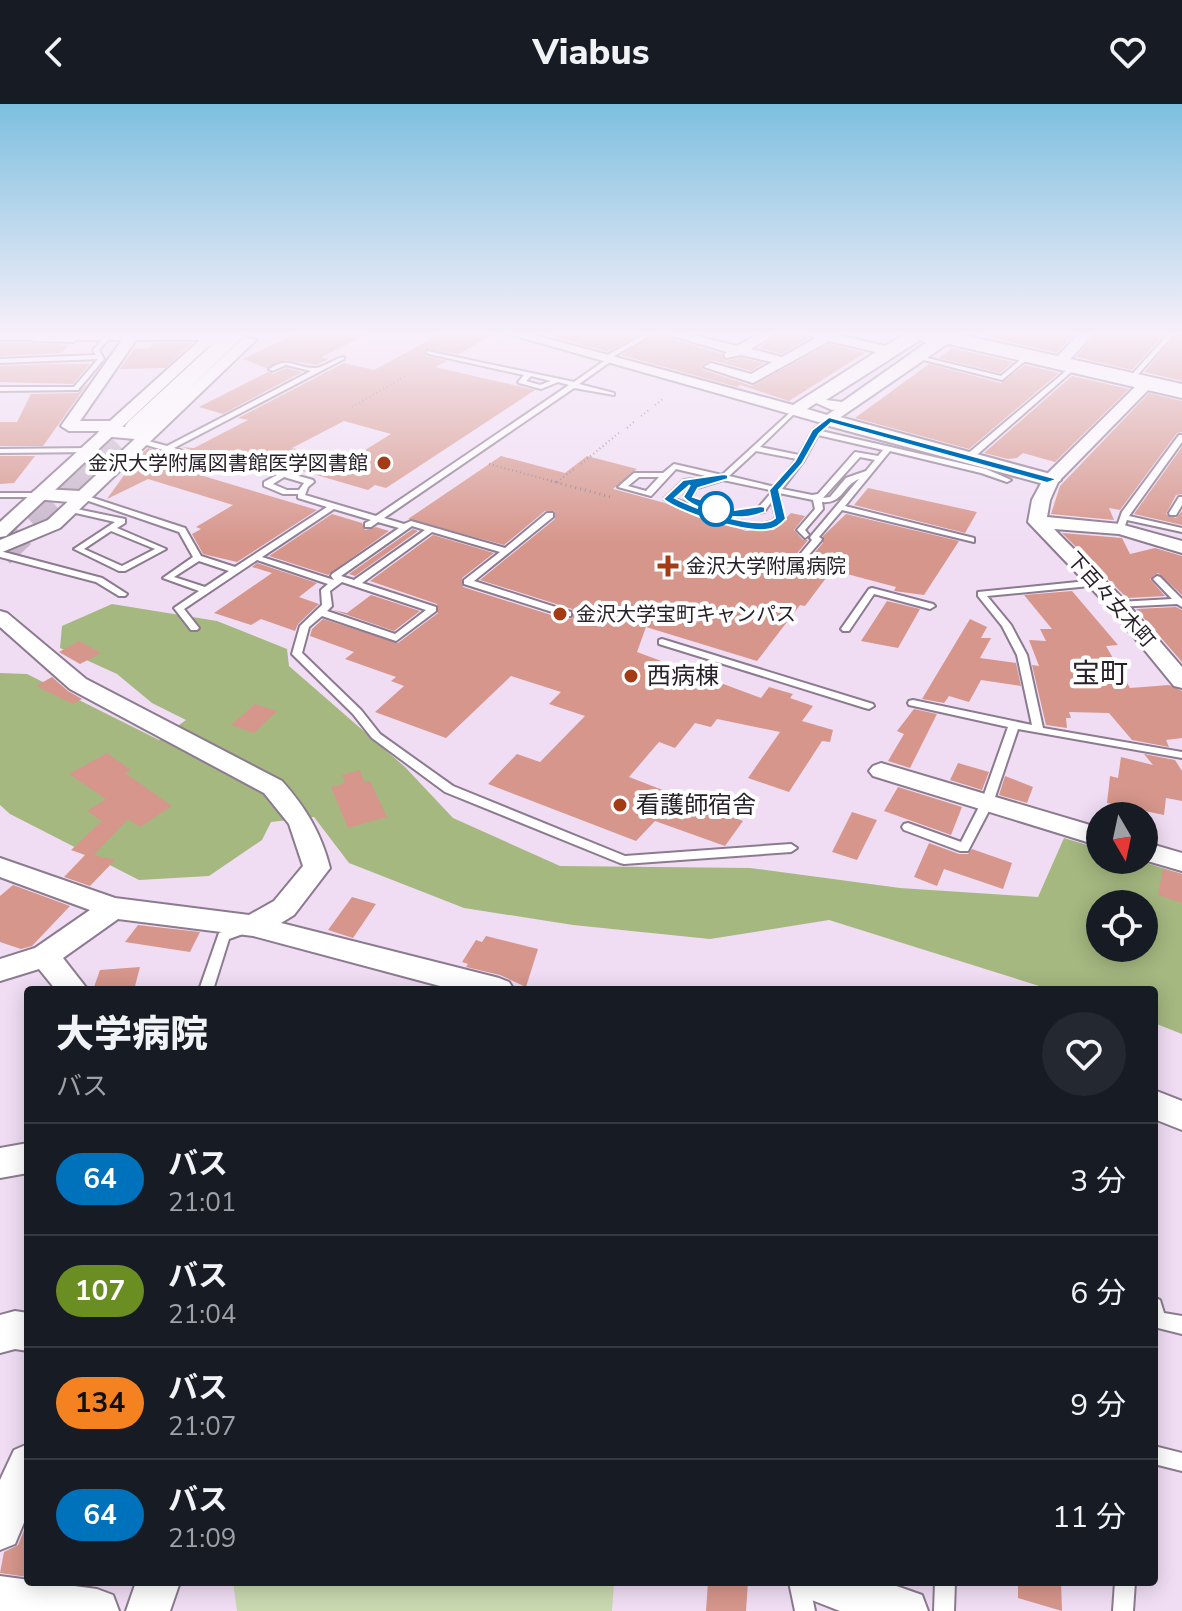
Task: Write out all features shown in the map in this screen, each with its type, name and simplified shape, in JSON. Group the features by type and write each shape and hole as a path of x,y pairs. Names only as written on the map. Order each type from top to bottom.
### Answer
{"main road":[{"path":"141,433 171,403"}],"street":[{"path":"85,403 69,426 141,433"},
{"path":"0,532 138,403"},
{"path":"768,403 833,417 1051,480"},
{"path":"794,411 806,403"},
{"path":"815,403 833,417"},
{"path":"825,403 833,417"},
{"path":"833,417 852,403"},
{"path":"833,417 853,403"},
{"path":"1119,403 1051,480 1041,500 1037,522 1122,523 1182,547"},
{"path":"0,547 54,524 141,433"},
{"path":"41,495 75,503"},
{"name":"下百々女木町","path":"1037,522 1118,605 1181,679"},
{"path":"0,617 78,684 273,787 290,806 308,831 317,868 284,908 253,926"},
{"path":"881,771 1086,833"},
{"path":"1158,855 1182,862"},
{"path":"0,867 113,908 253,926 484,986"},
{"path":"0,970 45,956 113,908"},
{"path":"45,956 70,986"},
{"path":"1158,1106 1182,1116"},
{"path":"0,1163 24,1159"},
{"path":"0,1334 24,1331"},
{"path":"0,1529 24,1473"},
{"path":"148,1611 157,1586"},
{"path":"831,1586 906,1611"},
{"path":"0,1598 97,1611"}],"lane":[{"path":"167,449 255,403"},
{"path":"368,525 546,403"},
{"path":"968,458 1026,403"},
{"path":"794,411 724,477 694,486 688,497 705,506 744,515 761,510 833,417 887,450 983,471 1007,480"},
{"path":"141,433 167,449 218,465 266,469 310,482 301,496 405,527"},
{"path":"1182,437 1122,523 1182,530"},
{"path":"755,448 801,458"},
{"path":"0,451 91,450"},
{"path":"796,564 813,537 887,450"},
{"path":"812,499 821,496 858,454 880,459"},
{"path":"663,475 674,466 812,499 833,499 849,480 869,472"},
{"path":"283,474 267,484 286,492 302,492"},
{"path":"724,477 687,482 668,499 685,508 762,527 775,525 780,519 774,490"},
{"path":"0,495 41,495"},
{"path":"812,499 819,509 801,530 813,537"},
{"path":"1173,513 1182,499"},
{"path":"75,503 122,521 110,528 78,549 122,569 162,549 110,528"},
{"path":"75,503 182,530 198,558 235,570"},
{"path":"194,628 179,608 333,506"},
{"path":"840,507 971,540"},
{"path":"550,515 467,582 568,614"},
{"path":"338,581 335,576 411,523 506,551"},
{"path":"356,583 431,529"},
{"path":"0,554 99,580 122,594"},
{"path":"255,557 338,581 356,583 433,609 396,638 320,612"},
{"path":"198,558 167,578 205,590"},
{"path":"1157,579 1180,603"},
{"path":"338,581 325,590 327,606 305,626 297,654 357,712 376,736 449,789 624,860 791,848"},
{"path":"1038,730 1022,655 1006,625 981,594 1097,583"},
{"path":"846,629 872,591 930,606"},
{"path":"1118,605 1180,603"},
{"path":"662,642 869,706"},
{"path":"913,703 1038,730 1182,755"},
{"path":"908,827 964,848 987,803 1014,724"},
{"path":"207,986 224,936 253,926"},
{"path":"1158,1320 1182,1325"},
{"path":"1158,1456 1182,1462"},
{"path":"800,1586 805,1611"},
{"path":"944,1611 945,1586"},
{"path":"1123,1611 1125,1586"}],"path":[{"path":"352,407 358,403"},
{"path":"641,416 649,410"},
{"path":"627,428 636,420"},
{"path":"581,464 620,432"},
{"path":"489,464 618,498"},
{"path":"557,482 574,469"}],"green space":[{"path":"112,604 217,621 287,649 289,666 405,767 453,818 560,866 750,868 900,888 1038,897 1064,838 1086,845 1086,874 1158,874 1158,867 1182,874 1182,1034 1158,1025 1158,986 1039,986 829,920 710,939 573,925 464,908 349,863 314,817 271,822 262,840 209,876 139,880 10,814 0,805 0,673 27,674 159,740 186,720 152,703 117,674 60,648 62,626"},
{"path":"234,1586 614,1586 612,1611 237,1611"}],"building":[{"path":"26,403 73,403 43,446 0,446 0,422 17,422"},
{"path":"206,403 243,403 223,414 199,407"},
{"path":"266,403 515,403 386,488 375,485 368,490 231,450 215,458 182,447 194,448 248,420 238,418","holes":["344,421 391,434 344,463 292,448"]},
{"path":"875,403 1023,403 969,449 855,418"},
{"path":"1041,403 1114,403 1055,462 1023,453 1017,458 1008,459 984,453"},
{"path":"1139,403 1182,403 1182,432 1177,433 1120,510 1109,508 1114,520 1051,514 1060,486"},
{"path":"1182,447 1182,494 1176,495 1166,514 1176,518 1182,511 1182,525 1134,514"},
{"path":"148,448 202,465 190,472 317,510 237,562 203,554 192,534 201,529 196,527 233,505 148,479 107,499 135,460"},
{"path":"0,456 35,456 14,483 0,484"},
{"path":"501,456 565,473 587,456 637,469 613,489 665,503 699,518 708,517 709,512 724,516 721,519 723,523 746,531 774,530 791,513 805,516 794,530 803,540 808,540 790,562 794,569 801,568 823,543 823,536 846,514 959,541 924,595 894,591 896,587 832,570 805,606 800,605 757,661 646,627 637,652 761,698 769,687 793,694 790,698 813,706 802,721 833,730 830,742 822,741 789,792 748,778 780,732 717,719 711,727 695,723 675,748 659,742 629,777 743,821 725,846 655,821 636,841 488,784 517,754 540,762 585,716 549,704 561,692 511,676 446,738 375,712 404,686 391,681 396,677 345,659 354,652 310,636 312,629 323,619 398,643 438,613 437,604 370,581 433,535 494,553 462,578 463,587 564,619 573,618 572,609 480,580 555,519 555,511 545,511 504,545 408,519"},
{"path":"868,488 977,512 965,533 854,505"},
{"path":"332,514 362,523 365,530 376,527 389,531 328,575 269,556"},
{"path":"413,529 418,531 355,576 349,574"},
{"path":"1062,533 1122,538 1130,554 1155,548 1182,556 1182,595 1158,573 1150,579 1165,596 1127,598"},
{"path":"257,563 317,583 299,597 319,604 298,624 295,631 261,619 251,625 214,613 272,573 252,567"},
{"path":"1072,591 1118,645 1106,646 1130,688 1169,685 1182,691 1182,738 1166,740 1169,747 1132,740 1109,713 1069,712 1071,718 1066,718 1067,728 1046,725 1032,665 1039,666 1029,640 1046,641 1040,629 1052,629 1024,595"},
{"path":"371,595 420,611 394,631 333,610 347,613"},
{"path":"887,601 920,609 898,648 861,641"},
{"path":"1176,607 1182,610 1182,662 1136,609"},
{"path":"970,619 987,627 981,638 991,638 980,658 1016,663 1021,686 981,680 969,702 949,696 944,703 922,699"},
{"path":"79,641 101,653 80,664 59,652"},
{"path":"52,677 82,699 73,704 36,686"},
{"path":"255,704 277,711 254,733 231,725"},
{"path":"914,709 937,714 910,768 888,761 904,734 897,731"},
{"path":"107,753 131,770 125,773 172,806 140,827 128,819 94,855 115,860 90,886 64,877 85,855 71,850 102,821 87,811 106,799 69,774"},
{"path":"1144,754 1175,760 1182,771 1182,801 1166,798 1164,815 1158,814 1158,802 1107,802 1110,776 1118,778 1121,757 1153,765"},
{"path":"958,763 989,772 982,790 950,780"},
{"path":"360,770 364,781 370,781 387,817 348,828 331,787 345,783 342,775"},
{"path":"1005,776 1033,787 1027,803 999,795"},
{"path":"898,787 962,807 951,835 884,811"},
{"path":"852,812 877,820 857,860 832,852"},
{"path":"929,843 959,854 968,854 972,849 1012,863 1003,889 944,869 937,886 914,877"},
{"path":"1163,869 1182,874 1182,903 1158,895"},
{"path":"13,885 70,906 32,946 21,949 0,942 0,896"},
{"path":"352,897 376,904 353,938 328,930"},
{"path":"138,925 200,932 190,952 125,942"},
{"path":"486,936 538,949 526,986 500,975 466,967 468,964 462,962 476,940 482,942"},
{"path":"140,967 135,986 94,986 100,970"},
{"path":"24,1531 24,1576 0,1573 4,1552 18,1545"},
{"path":"708,1586 748,1586 746,1611 706,1611"},
{"path":"1018,1586 1061,1586 1062,1611 1018,1598"}],"tunnel":[{"path":"76,483 137,426"},
{"path":"0,553 78,481"}],"bus line":[{"name":"64","path":"761,510 744,515 734,514 693,502 688,497 694,486 724,477 687,482 668,499 685,508 732,521 762,527 775,525 780,519 774,490 799,462 816,432 829,420 1051,480"}],"place":[{"name":"金沢大学附属図書館医学図書館","path":"384,463"},
{"name":"金沢大学附属病院","path":"668,566"},
{"name":"金沢大学宝町キャンパス","path":"560,614"},
{"name":"西病棟","path":"631,676"},
{"name":"看護師宿舎","path":"620,805"}],"district":[{"name":"宝町","path":"1100,674"}]}
